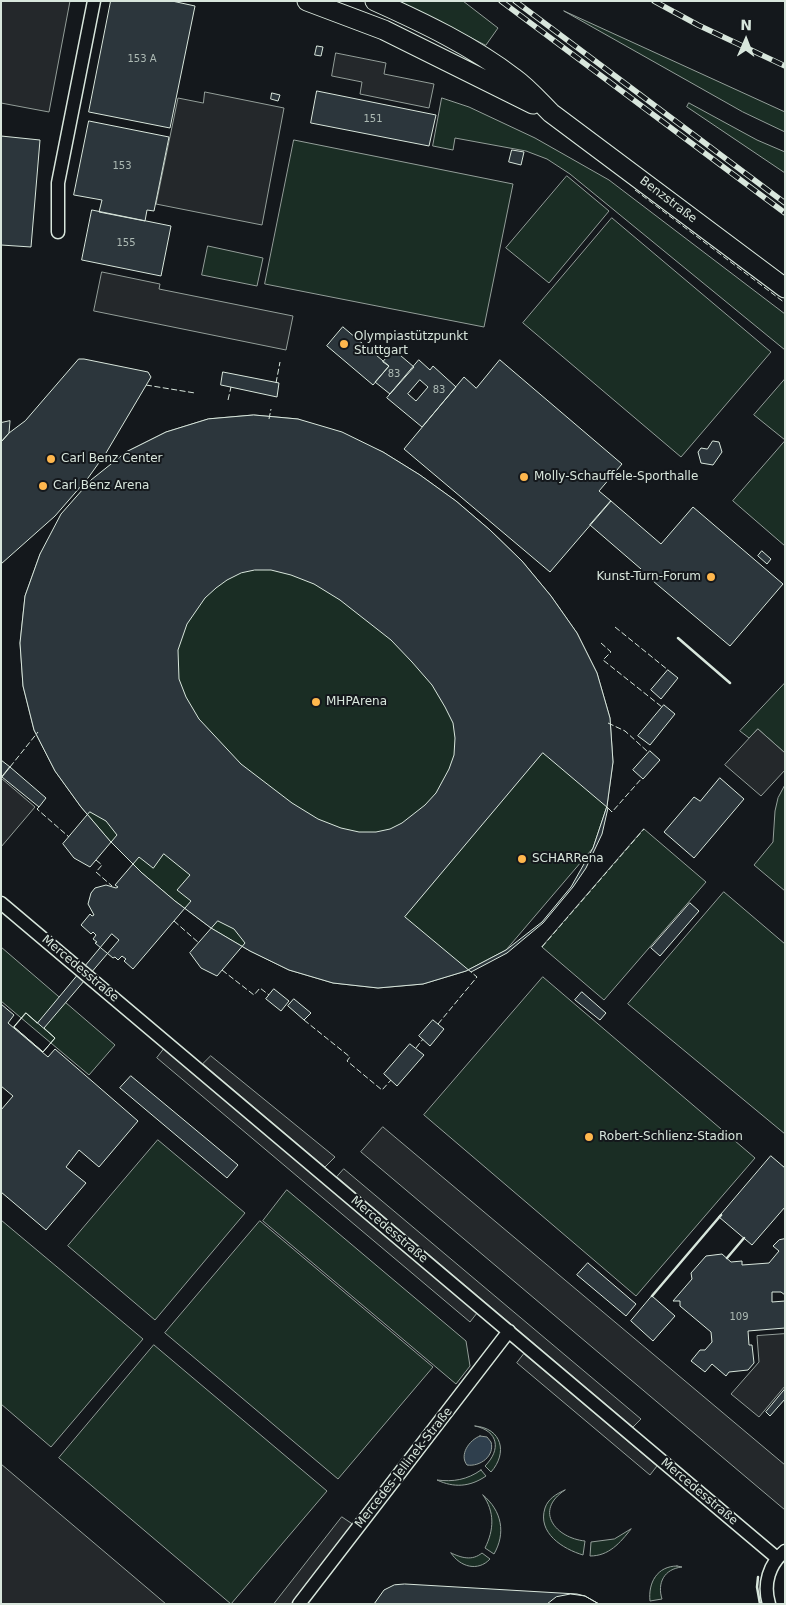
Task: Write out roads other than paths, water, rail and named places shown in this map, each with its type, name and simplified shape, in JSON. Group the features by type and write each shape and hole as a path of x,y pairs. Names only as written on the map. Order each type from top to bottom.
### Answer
{"main road":[{"name":"Benzstraße","path":"307,1 384,30 551,113"},
{"name":"Benzstraße","path":"375,1 472,49 516,79 551,113 785,288"}],"street":[{"path":"58,232 58,183 94,1"},
{"name":"Mercedesstraße","path":"1,903 509,1331 781,1554 769,1572 767,1580 769,1604"},
{"name":"Mercedes-Jellinek-Straße","path":"299,1604 509,1331"}],"water":[{"path":"480,1436 487,1437 491,1442 491,1452 485,1460 477,1464 467,1465 464,1457 466,1448"}],"railway":[{"path":"501,1 785,213"},
{"path":"515,1 785,203"},
{"path":"654,1 698,25 785,66"}],"place":[{"name":"Olympiastützpunkt Stuttgart","path":"344,344"},
{"name":"Carl Benz Center","path":"51,459"},
{"name":"Molly-Schauffele-Sporthalle","path":"524,477"},
{"name":"Carl Benz Arena","path":"43,486"},
{"name":"Kunst-Turn-Forum","path":"711,577"},
{"name":"MHPArena","path":"316,702"},
{"name":"SCHARRena","path":"522,859"},
{"name":"Robert-Schlienz-Stadion","path":"589,1137"}]}
